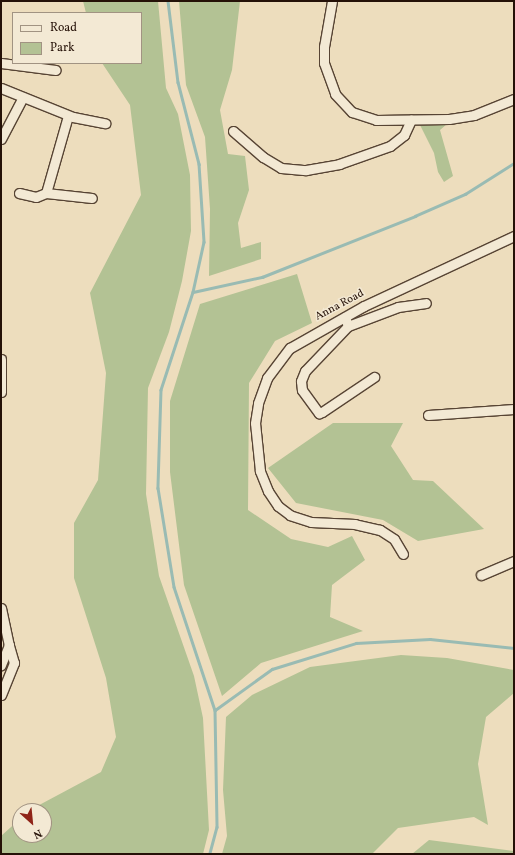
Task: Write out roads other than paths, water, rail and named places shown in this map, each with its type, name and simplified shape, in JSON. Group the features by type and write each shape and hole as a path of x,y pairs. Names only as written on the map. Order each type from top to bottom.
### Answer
{"street":[{"path":"332,1 324,47 324,63 335,94 352,112 376,120 411,120 474,115 514,99"},
{"path":"1,63 56,70"},
{"path":"1,88 68,116 105,124"},
{"path":"1,139 24,97"},
{"path":"46,193 68,116"},
{"path":"233,131 263,157 281,168 306,170 339,164 390,146 404,135 411,120"},
{"path":"19,193 36,197 46,193 92,198"},
{"name":"Anna Road","path":"403,554 394,539 375,528 355,524 311,522 290,515 278,506 268,491 258,460 256,415 267,378 290,348 345,317 514,236"},
{"path":"374,377 319,413 302,390 301,381 305,371 348,326 393,309 426,303"},
{"path":"345,317 348,326"},
{"path":"1,359 1,392"},
{"path":"428,415 514,409"},
{"path":"481,575 514,561"},
{"path":"1,613 14,663 1,695"},
{"path":"1,666 9,645"}],"waterway":[{"path":"168,1 178,82 199,164 204,242 193,292 161,390 158,488 174,587 215,710 217,827 210,854"},
{"path":"193,292 262,277 415,216 465,194 514,163"},
{"path":"215,710 272,669 356,643 430,639 514,648"}]}
